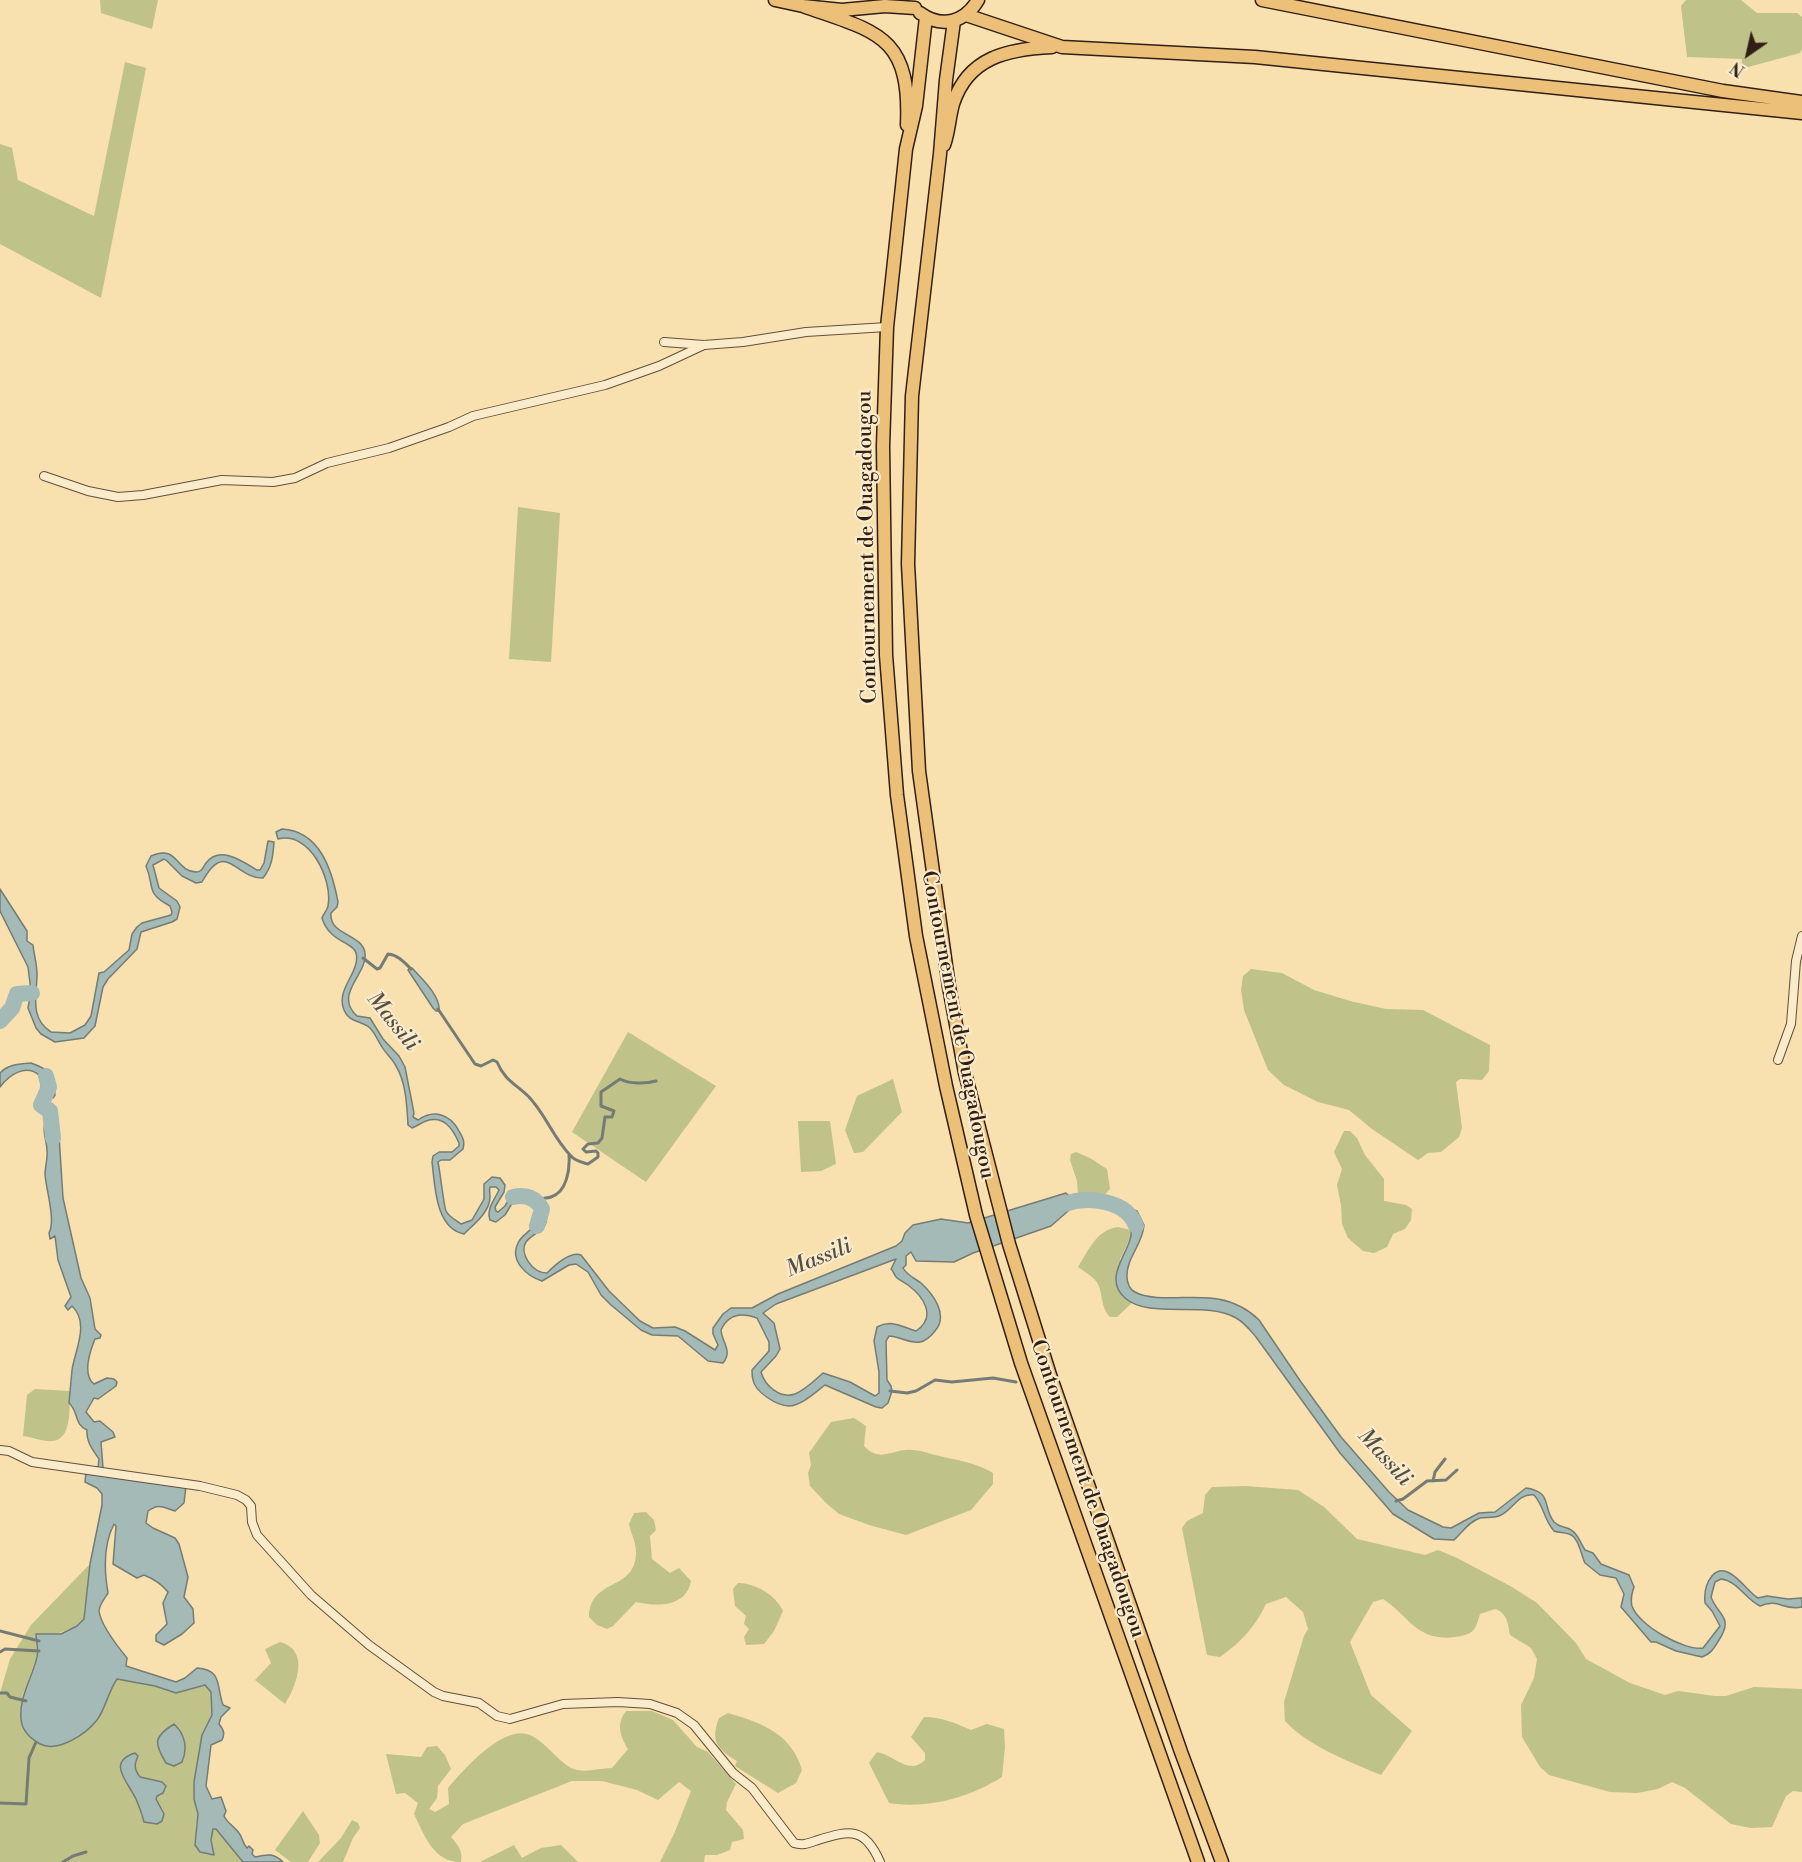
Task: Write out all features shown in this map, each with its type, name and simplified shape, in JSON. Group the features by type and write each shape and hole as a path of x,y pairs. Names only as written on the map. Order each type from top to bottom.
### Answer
{"highway":[{"path":"775,0 803,6 842,10 913,4 926,17 939,22 954,21 966,15 978,0"},
{"path":"1262,0 1712,89 1802,102"},
{"path":"803,6 867,29 883,38 895,53 903,70 906,88 906,149"},
{"path":"966,15 1062,47"},
{"name":"Contournement de Ouagadougou","path":"926,17 916,106 906,149 886,327 883,446 886,655 897,795 916,936 946,1086 986,1250 1021,1363 1198,1862"},
{"name":"Contournement de Ouagadougou","path":"954,21 912,396 908,564 919,771 949,987 965,1073 1009,1244 1050,1375 1181,1752 1222,1862"},
{"path":"940,154 949,131 953,104 962,84 975,69 989,59 1028,48 1062,47 1255,57 1802,112"}],"street":[{"path":"664,342 704,345 744,342 806,332 886,327"},
{"path":"44,476 88,491 118,497 143,495 222,480 273,482 295,478 327,463 389,448 449,427 472,416 605,385 659,366 704,345"},
{"path":"1778,1060 1791,1024 1796,961 1802,936"},
{"path":"0,1450 9,1451 32,1462 200,1486 237,1495 251,1506 252,1522 262,1541 311,1595 369,1645 434,1692 479,1704 497,1716 510,1719 549,1707 618,1702 650,1704 677,1713 694,1725 734,1773 752,1788 794,1843 801,1845 836,1834 852,1833 867,1839 880,1862"}],"green space":[{"path":"100,0 158,0 152,29 101,13"},
{"path":"1686,0 1741,0 1757,13 1797,13 1802,17 1802,49 1800,53 1741,69 1742,59 1687,57 1681,6"},
{"path":"125,62 146,68 101,298 0,244 0,144 12,148 18,180 94,216"},
{"path":"518,507 560,513 551,662 509,659"},
{"path":"1251,969 1282,973 1314,990 1350,1001 1386,1009 1423,1010 1490,1045 1489,1071 1482,1080 1460,1079 1456,1082 1462,1128 1459,1137 1441,1152 1428,1153 1418,1160 1372,1129 1349,1110 1318,1102 1284,1085 1268,1070 1244,1010 1241,990 1243,976"},
{"path":"628,1032 716,1086 646,1182 572,1132"},
{"path":"893,1079 902,1112 863,1152 854,1153 845,1130 857,1096"},
{"path":"798,1121 830,1121 836,1164 821,1171 801,1172"},
{"path":"1344,1131 1350,1131 1357,1138 1365,1155 1384,1179 1384,1201 1406,1205 1412,1209 1411,1220 1405,1229 1393,1234 1387,1247 1374,1253 1363,1251 1348,1238 1342,1224 1337,1185 1342,1169 1334,1152"},
{"path":"1076,1152 1107,1169 1110,1189 1099,1201 1086,1201 1078,1197 1077,1181 1070,1160 1071,1154"},
{"path":"1118,1227 1131,1230 1131,1237 1120,1259 1122,1296 1132,1303 1117,1317 1110,1317 1104,1308 1098,1284 1078,1267 1099,1236"},
{"path":"35,1389 70,1391 67,1428 59,1439 49,1441 23,1436 27,1395"},
{"path":"854,1418 866,1426 864,1446 876,1454 915,1450 965,1462 993,1473 993,1484 971,1510 906,1535 839,1514 810,1486 809,1453 831,1422"},
{"path":"1246,1486 1298,1490 1324,1507 1357,1539 1425,1555 1438,1550 1457,1558 1537,1603 1576,1643 1586,1659 1630,1683 1665,1695 1678,1691 1726,1696 1754,1687 1802,1689 1802,1792 1793,1791 1786,1796 1772,1827 1751,1828 1731,1824 1685,1788 1672,1782 1658,1789 1637,1793 1610,1792 1549,1775 1540,1767 1522,1737 1521,1705 1534,1678 1537,1659 1531,1648 1510,1635 1504,1616 1495,1609 1480,1614 1477,1625 1470,1633 1455,1637 1442,1637 1422,1632 1383,1599 1373,1602 1350,1642 1371,1695 1412,1731 1381,1775 1317,1746 1285,1721 1284,1702 1308,1629 1303,1612 1286,1597 1266,1604 1247,1634 1220,1657 1207,1655 1182,1528 1187,1521 1203,1513 1205,1495 1212,1487"},
{"path":"646,1512 654,1520 656,1530 650,1536 652,1559 670,1573 679,1568 691,1581 688,1590 683,1596 670,1603 636,1602 613,1626 607,1629 597,1625 589,1617 591,1604 604,1589 629,1573 634,1565 636,1548 629,1524 634,1513"},
{"path":"90,1564 84,1619 77,1626 36,1642 38,1653 22,1697 98,1719 109,1690 117,1679 155,1686 176,1693 205,1685 211,1691 212,1715 202,1735 194,1782 194,1799 198,1814 196,1827 213,1847 211,1840 213,1829 216,1829 243,1862 0,1862 0,1693 10,1659 31,1625","holes":["138,1756 135,1764 140,1777 161,1782 144,1822 136,1798 123,1777"]},
{"path":"738,1583 751,1585 764,1591 780,1605 783,1611 774,1631 764,1644 746,1645 744,1637 749,1629 744,1624 746,1616 735,1606 733,1589"},
{"path":"280,1642 295,1652 298,1660 297,1678 285,1704 255,1680 271,1663 265,1649"},
{"path":"626,1711 652,1711 673,1720 697,1747 708,1752 736,1784 727,1802 726,1810 743,1830 744,1839 732,1842 730,1850 717,1855 705,1855 704,1862 660,1862 691,1791 679,1782 658,1800 637,1790 602,1781 572,1781 463,1824 451,1837 459,1848 461,1862 451,1861 437,1853 426,1839 414,1814 418,1803 405,1793 396,1794 386,1754 421,1757 427,1747 437,1746 445,1755 451,1769 438,1786 437,1798 429,1809 435,1812 449,1804 448,1788 474,1760 498,1741 510,1735 522,1733 537,1739 561,1761 576,1770 612,1768 628,1749 620,1730"},
{"path":"728,1713 774,1731 783,1738 797,1757 802,1770 796,1783 778,1793 735,1766 737,1761 720,1748 715,1739 719,1718"},
{"path":"924,1717 942,1719 971,1730 987,1724 1004,1729 1002,1777 976,1791 947,1800 918,1804 889,1803 869,1763 877,1752 913,1766 925,1760 925,1753 911,1737"},
{"path":"303,1811 319,1835 320,1843 308,1862 291,1862 275,1850"},
{"path":"352,1820 358,1823 360,1828 343,1862 318,1862 341,1838"},
{"path":"514,1845 522,1858 541,1848 561,1845 578,1862 480,1862"}],"water":[{"path":"282,829 295,831 306,837 315,845 328,865 338,902 337,907 331,913 332,921 335,926 363,946 365,953 362,969 350,992 351,1008 357,1016 370,1018 383,1039 399,1056 405,1067 413,1117 418,1120 436,1114 446,1117 455,1125 463,1138 463,1149 450,1160 438,1162 447,1213 461,1224 472,1220 484,1199 484,1184 492,1177 500,1178 505,1185 504,1192 495,1207 496,1211 498,1212 505,1206 512,1194 529,1194 534,1197 533,1201 514,1200 505,1215 496,1222 490,1220 489,1212 499,1190 496,1187 490,1187 487,1208 464,1234 454,1230 447,1223 438,1204 432,1162 433,1156 439,1152 452,1152 459,1146 459,1143 451,1128 438,1120 426,1121 412,1128 408,1125 404,1087 395,1063 370,1028 349,1017 344,1010 343,995 355,967 356,953 325,926 322,918 327,908 329,895 323,871 317,860 300,842 278,839 276,832"},
{"path":"268,841 274,842 273,852 270,865 263,878 253,877 224,862 210,869 202,882 196,883 182,876 164,859 153,865 159,888 177,901 180,907 177,919 141,932 137,949 103,987 95,1026 84,1038 55,1042 41,1034 36,1028 28,1008 31,991 28,967 0,911 0,889 27,931 27,941 33,945 37,970 36,1006 40,1020 51,1032 70,1033 85,1025 91,1016 99,973 104,972 129,950 132,934 137,927 142,923 171,915 170,906 157,897 152,889 146,866 151,856 166,853 189,871 198,872 212,858 224,855 260,870 264,863"},
{"path":"410,968 434,993 439,1011 433,1008 408,970"},
{"path":"31,1063 50,1074 55,1088 53,1098 42,1094 40,1076 35,1072 18,1072 0,1087 0,1073 3,1070 14,1065"},
{"path":"49,1116 52,1116 53,1120 58,1120 63,1198 81,1278 90,1298 95,1329 101,1335 100,1338 95,1339 91,1350 88,1375 94,1384 107,1378 117,1382 116,1386 98,1399 94,1398 86,1412 94,1422 100,1421 113,1432 115,1437 101,1442 103,1468 98,1468 99,1459 89,1442 87,1430 78,1422 69,1403 72,1370 81,1328 80,1320 72,1306 68,1310 65,1306 71,1297 58,1260 55,1236 50,1239 49,1233 51,1221 45,1174 47,1147 44,1130"},
{"path":"1066,1193 1071,1198 1087,1199 1086,1202 1076,1204 1051,1226 973,1253 954,1262 916,1261 911,1252 906,1256 906,1265 903,1268 921,1283 938,1305 939,1325 928,1338 922,1341 912,1342 889,1336 886,1341 887,1380 892,1391 888,1403 882,1408 825,1385 799,1404 789,1406 779,1404 762,1394 753,1380 752,1370 769,1351 769,1342 757,1318 740,1315 727,1321 721,1330 727,1351 726,1359 723,1363 708,1361 678,1336 652,1335 641,1330 601,1295 588,1272 576,1264 569,1265 542,1281 525,1272 516,1256 519,1241 534,1226 539,1207 544,1206 547,1218 545,1225 524,1246 528,1262 536,1270 547,1273 568,1257 581,1255 609,1291 640,1321 653,1328 675,1327 715,1350 718,1345 713,1328 723,1314 731,1308 752,1308 778,1294 896,1246 913,1225 941,1219 968,1223","holes":["896,1259 891,1269 896,1277 919,1295 927,1313 926,1320 916,1331 892,1324 877,1327 874,1341 879,1372 879,1393 875,1396 850,1382 823,1373 806,1387 789,1395 779,1393 766,1382 761,1372 780,1349 774,1323 763,1313 776,1304"]},
{"path":"1123,1209 1137,1211 1144,1225 1127,1270 1129,1286 1132,1290 1153,1297 1218,1299 1250,1312 1259,1320 1341,1437 1389,1492 1408,1510 1443,1527 1451,1528 1479,1513 1495,1512 1526,1488 1534,1490 1544,1497 1554,1522 1573,1532 1585,1550 1593,1553 1601,1564 1629,1575 1634,1587 1631,1598 1632,1606 1643,1621 1674,1641 1695,1648 1703,1648 1720,1626 1705,1603 1708,1582 1718,1571 1730,1573 1758,1598 1767,1596 1802,1598 1802,1607 1772,1603 1760,1606 1727,1580 1721,1579 1715,1582 1711,1597 1725,1621 1725,1626 1714,1648 1702,1657 1651,1642 1621,1607 1624,1594 1616,1578 1600,1575 1585,1563 1575,1539 1569,1534 1554,1531 1534,1495 1519,1499 1504,1514 1476,1520 1454,1540 1434,1539 1393,1514 1340,1453 1256,1337 1242,1322 1223,1313 1209,1310 1149,1308 1125,1298 1118,1289 1116,1281 1120,1262 1131,1237 1130,1225 1121,1214"},
{"path":"86,1472 186,1486 184,1503 175,1511 161,1506 155,1507 148,1511 146,1523 175,1538 179,1544 188,1577 184,1597 193,1609 194,1623 164,1645 156,1641 156,1635 167,1624 163,1603 168,1592 151,1578 144,1575 137,1578 113,1564 116,1526 114,1524 106,1549 105,1567 108,1593 100,1606 100,1617 110,1636 127,1658 126,1666 176,1682 197,1668 205,1669 215,1676 223,1705 230,1708 221,1717 219,1724 224,1732 222,1740 211,1745 206,1786 212,1799 221,1797 226,1811 224,1816 239,1833 245,1846 253,1850 252,1854 255,1857 270,1855 283,1862 243,1862 216,1829 213,1829 211,1840 214,1855 200,1852 195,1845 198,1814 194,1799 194,1782 202,1735 212,1715 211,1692 205,1685 176,1693 155,1686 117,1679 97,1720 71,1741 55,1746 40,1744 27,1734 23,1727 22,1703 37,1657 36,1634 61,1634 77,1626 84,1619 90,1564 102,1505 102,1494 97,1488 85,1482"},
{"path":"174,1724 181,1732 185,1746 182,1762 174,1766 166,1763 159,1750 158,1741 162,1733"},
{"path":"135,1753 138,1756 135,1764 140,1777 162,1782 166,1786 163,1793 156,1799 164,1814 162,1821 157,1824 144,1822 136,1799 120,1767 126,1757"}],"waterway":[{"path":"363,958 377,969 380,968 388,954 401,959 411,969"},
{"path":"0,1021 12,1008 17,994 32,993"},
{"path":"438,1009 475,1064 481,1066 493,1060 497,1062 507,1078 535,1104 565,1149 573,1158 581,1162 588,1164 598,1157 596,1151 586,1152 583,1149 588,1144 598,1143 602,1138 605,1117 612,1117 614,1111 601,1106 601,1092 620,1079 638,1083 656,1081"},
{"path":"46,1076 49,1087 41,1105 50,1111 53,1138"},
{"path":"538,1201 551,1197 561,1190 568,1173 569,1155"},
{"name":"Massili","path":"513,1197 530,1198 540,1205 542,1209 537,1226"},
{"name":"Massili","path":"1065,1204 1085,1200 1106,1202 1124,1210 1136,1226"},
{"path":"890,1391 907,1393 916,1391 935,1380 952,1382 993,1378 1016,1382"},
{"path":"1433,1481 1435,1472 1445,1459"},
{"path":"1396,1501 1403,1499 1427,1481 1446,1480 1457,1470"},
{"path":"0,1631 39,1641"},
{"path":"0,1652 5,1649 39,1651"},
{"path":"0,1693 7,1693 10,1697 26,1701"},
{"path":"0,1803 26,1804 29,1758 36,1742"},
{"path":"63,1862 86,1852"}]}
